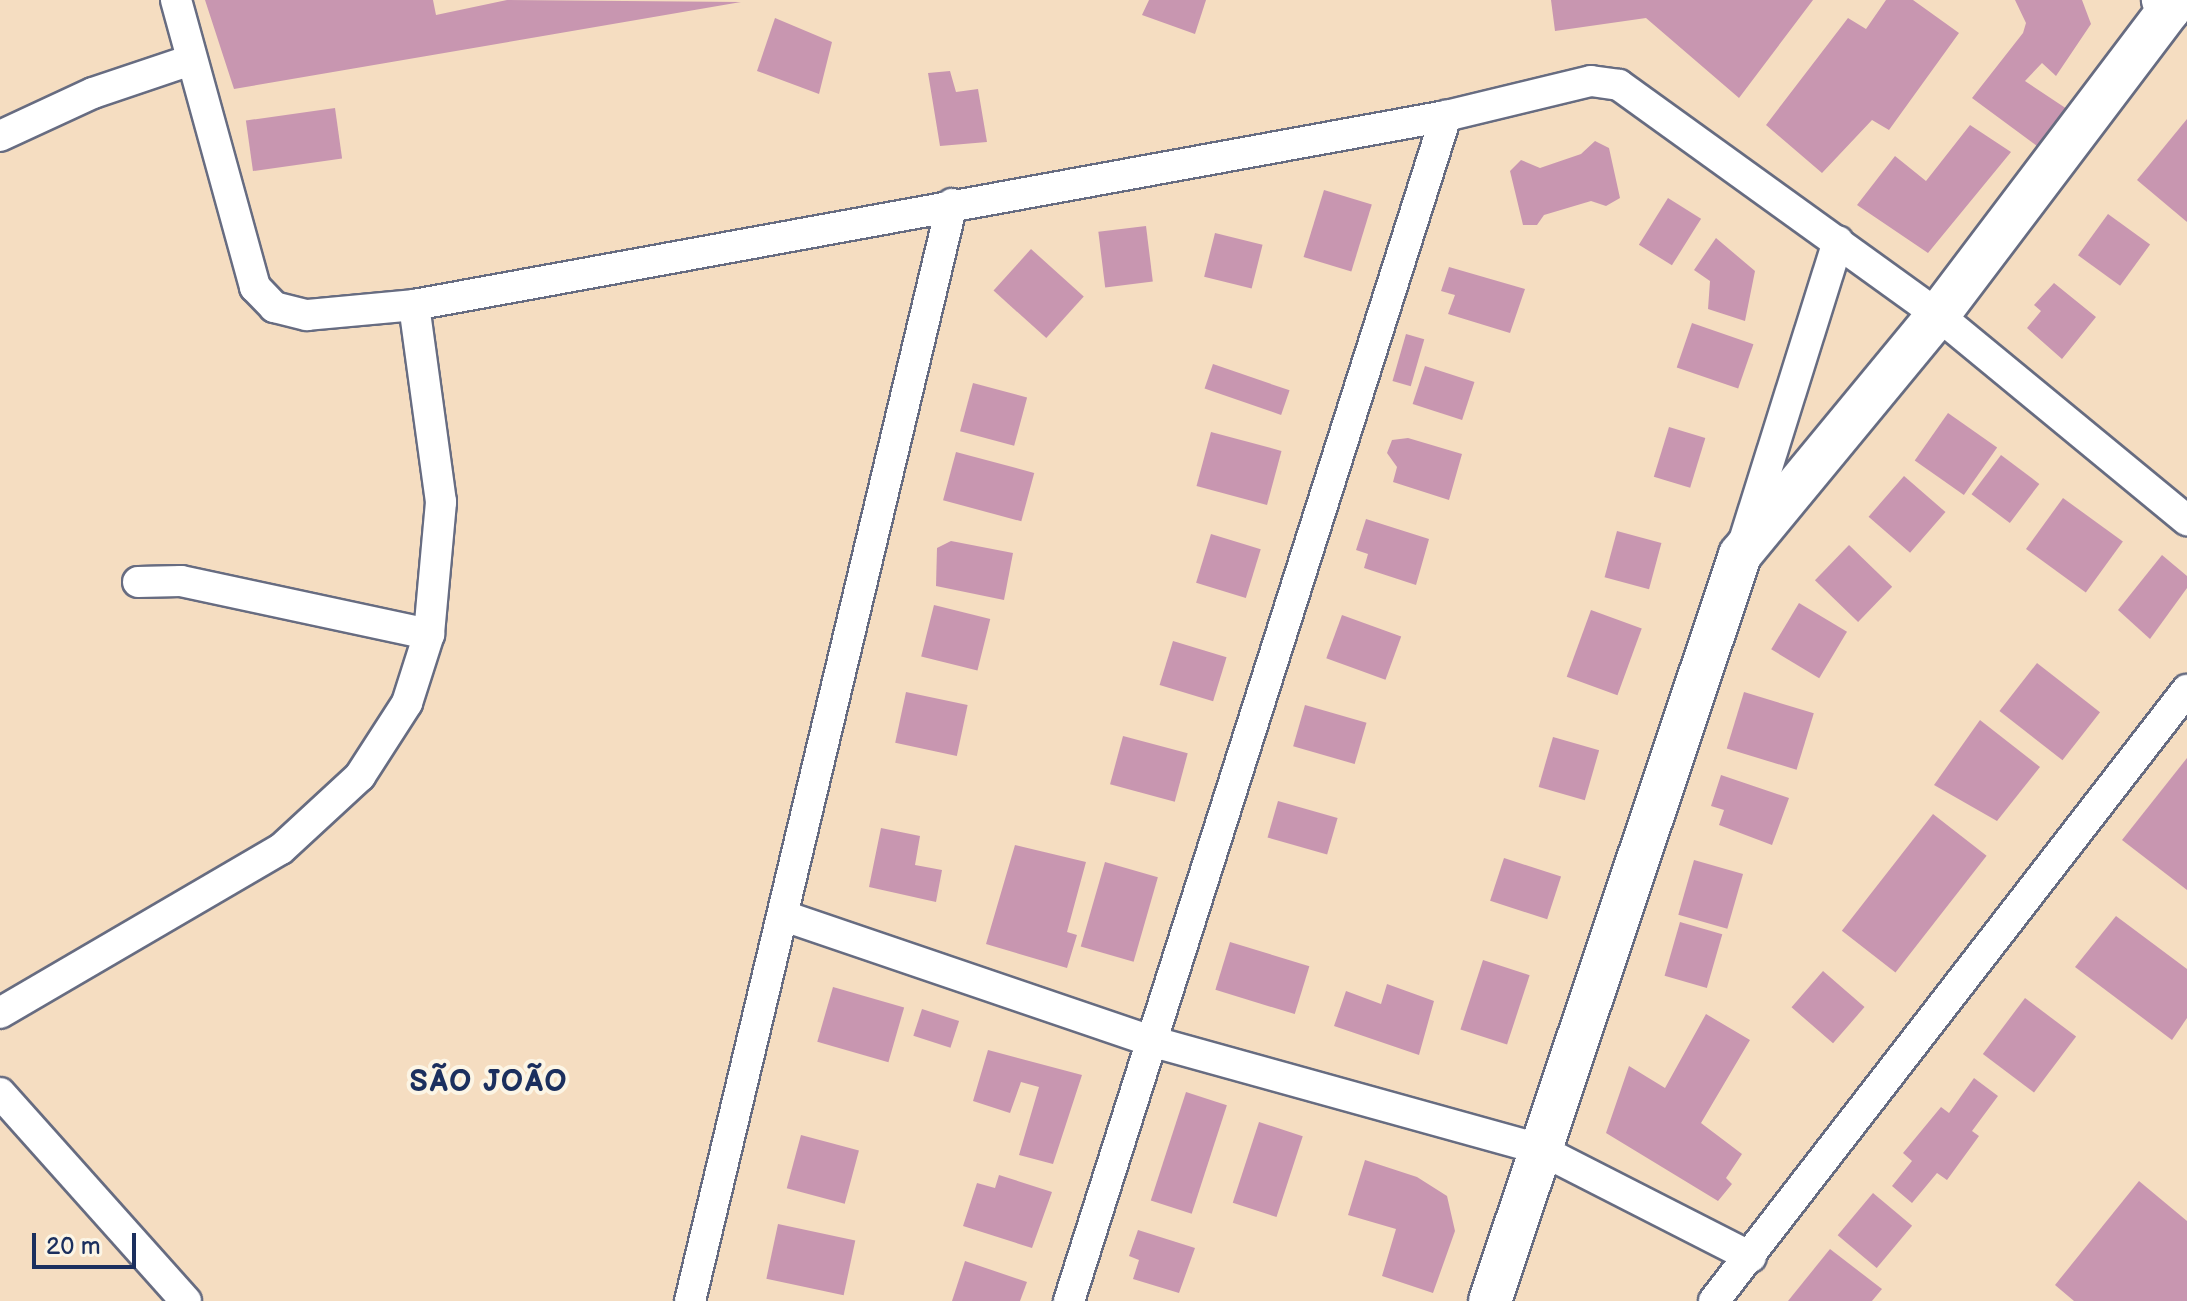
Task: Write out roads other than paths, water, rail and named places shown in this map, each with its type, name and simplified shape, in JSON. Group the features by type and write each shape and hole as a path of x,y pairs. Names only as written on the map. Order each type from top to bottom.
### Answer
{"street":[{"path":"176,0 255,287 274,307 307,315 414,305 952,204 1446,116 1591,81 1619,85 1938,315 2187,520"},
{"path":"1740,555 1938,315 2173,4"},
{"path":"0,136 93,93 191,60"},
{"path":"1069,1301 1154,1042 1446,116"},
{"path":"690,1301 952,204"},
{"path":"1490,1301 1537,1148 1740,555 1838,241"},
{"path":"0,1013 281,849 360,776 407,703 429,634 441,502 414,305"},
{"path":"138,582 181,581 429,634"},
{"path":"1714,1301 2187,690"},
{"path":"784,916 1154,1042 1537,1148 1751,1257"},
{"path":"0,1093 186,1301"}],"district":[{"name":"SÃO JOÃO","path":"489,1082"}]}
